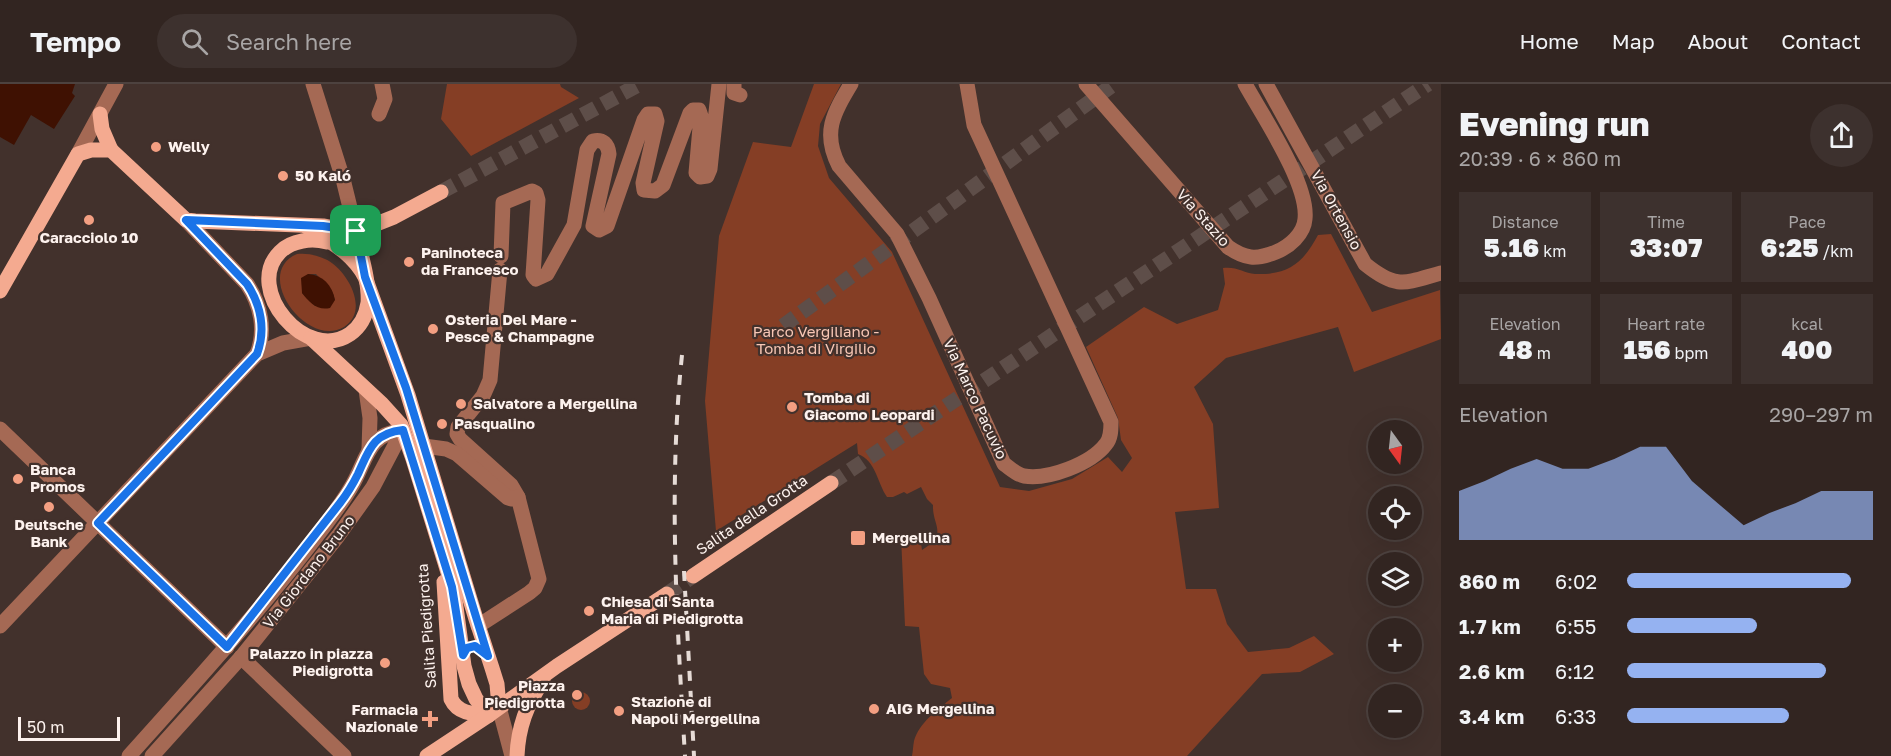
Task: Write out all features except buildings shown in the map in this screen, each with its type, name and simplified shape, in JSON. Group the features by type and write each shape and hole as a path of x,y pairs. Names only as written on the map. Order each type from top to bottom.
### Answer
{"main road":[{"path":"100,114 102,129 111,150 186,220 305,225 356,231 393,217 441,192"},
{"path":"0,291 84,152 111,150"},
{"path":"305,225 353,259 365,277 399,368 413,437 497,684 494,711"},
{"path":"305,225 275,258 269,282 272,295 285,318 393,414 413,437"},
{"path":"310,338 334,340 345,337 362,321 368,304 356,231"},
{"path":"283,249 306,240 319,240 334,244"},
{"name":"Salita Piedigrotta","path":"413,437 455,598 463,655 473,695 494,711"},
{"name":"Salita della Grotta","path":"693,576 831,483"},
{"name":"Salita Piedigrotta","path":"440,543 451,699 456,708 462,711 494,711"},
{"path":"427,756 555,667 668,594"},
{"path":"463,655 467,648 475,646 488,656"},
{"path":"517,756 524,716 533,696 555,667"}],"street":[{"path":"84,152 116,84"},
{"path":"313,84 343,179 356,231"},
{"path":"379,114 385,99 382,84"},
{"path":"478,626 529,593 537,584 538,572 518,497 511,485 457,434 458,427 483,396 490,380 501,263 503,203 532,191 536,193 538,200 533,275 536,279 547,274 574,225 587,150 593,141 601,141 608,146 609,154 593,226 598,230 607,226 648,114 655,114 657,121 643,180 644,190 656,191 663,185 693,110 699,110 701,116 696,173 700,177 707,176 710,169 719,84"},
{"name":"Via Marco Pacuvio","path":"851,84 832,122 830,134 834,156 839,166 897,234 929,298 1004,464 1022,476 1043,476 1071,468 1093,457 1107,443 1111,434 1111,422 974,125 967,84"},
{"name":"Via Stazio","path":"1086,84 1228,247 1240,255 1252,258 1282,250 1294,240 1305,221 1305,205 1291,169 1245,84"},
{"name":"Via Ortensio","path":"1266,84 1365,264 1392,282 1405,283 1441,273"},
{"path":"186,220 247,284 253,294 261,320 262,339 257,354"},
{"path":"0,626 257,354 283,343 310,338"},
{"path":"366,390 369,449"},
{"path":"0,429 227,647"},
{"path":"129,756 227,647 340,503 355,480 369,449 383,435 413,437 453,451 508,498 518,497"},
{"name":"Via Giordano Bruno","path":"152,756 241,657 413,437"},
{"path":"241,657 344,756"},
{"name":"Salita Piedigrotta","path":"494,711 507,738 512,756"}],"green space":[{"path":"447,84 560,84 561,87 579,98 471,156 441,119"},
{"name":"Parco Vergiliano - Tomba di Virgilio","path":"814,84 841,84 820,124 818,146 829,178 892,252 1000,487 1029,491 1072,479 1108,457 1122,472 1132,458 1121,440 1118,418 1086,347 1144,307 1177,324 1218,310 1225,284 1223,268 1255,274 1277,272 1300,260 1318,235 1331,234 1372,312 1440,290 1441,339 1354,372 1338,327 1226,358 1194,387 1213,424 1219,508 1175,512 1186,589 1216,589 1227,624 1248,652 1289,648 1314,636 1334,654 1300,672 1262,674 1187,756 912,756 916,734 920,728 952,698 950,688 931,684 924,674 919,627 905,626 901,536 920,536 922,550 935,539 937,534 933,505 921,487 907,494 904,492 887,497 869,462 858,454 857,443 716,531 705,401 719,236 753,142 791,147"},
{"path":"297,254 308,254 318,256 333,264 341,271 352,290 355,310 352,320 344,327 329,331 314,328 301,319 289,306 282,291 280,277 285,263","holes":["308,274 316,274 332,291 335,300 315,306 302,293"]},
{"path":"577,692 585,692 590,697 588,708 577,710 572,705 572,697"}],"shaded area":[{"path":"0,84 75,84 72,93 75,96 54,129 31,115 14,145 0,137"},
{"path":"308,274 318,276 329,285 335,300 330,308 317,307 302,293 301,278"}],"tunnel":[{"path":"441,192 640,84"},
{"path":"783,326 1114,84"},
{"path":"831,483 1428,84"},
{"path":"667,594 693,576"}],"railway":[{"path":"682,355 675,455 675,556 685,756"},
{"path":"684,571 694,756"}],"place":[{"name":"Welly","path":"156,147"},
{"name":"50 Kaló","path":"283,176"},
{"name":"Caracciolo 10","path":"89,220"},
{"name":"Paninoteca da Francesco","path":"409,262"},
{"name":"Osteria Del Mare - Pesce & Champagne","path":"433,329"},
{"name":"Salvatore a Mergellina","path":"461,404"},
{"name":"Tomba di Giacomo Leopardi","path":"792,407"},
{"name":"Pasqualino","path":"442,424"},
{"name":"Banca Promos","path":"18,479"},
{"name":"Deutsche Bank","path":"49,507"},
{"name":"Mergellina","path":"858,538"},
{"name":"Chiesa di Santa Maria di Piedigrotta","path":"589,611"},
{"name":"Palazzo in piazza Piedigrotta","path":"385,663"},
{"name":"Piazza Piedigrotta","path":"577,695"},
{"name":"AIG Mergellina","path":"874,709"},
{"name":"Stazione di Napoli Mergellina","path":"619,711"},
{"name":"Farmacia Nazionale","path":"430,719"}],"route":[{"path":"186,220 323,226 356,231 365,277 406,388 488,656 481,648 475,646 467,648 463,655 452,587 403,430 383,435 369,449 349,491 331,517 227,647 98,523 257,354 260,348 261,320 253,294 247,284 186,220"}]}
